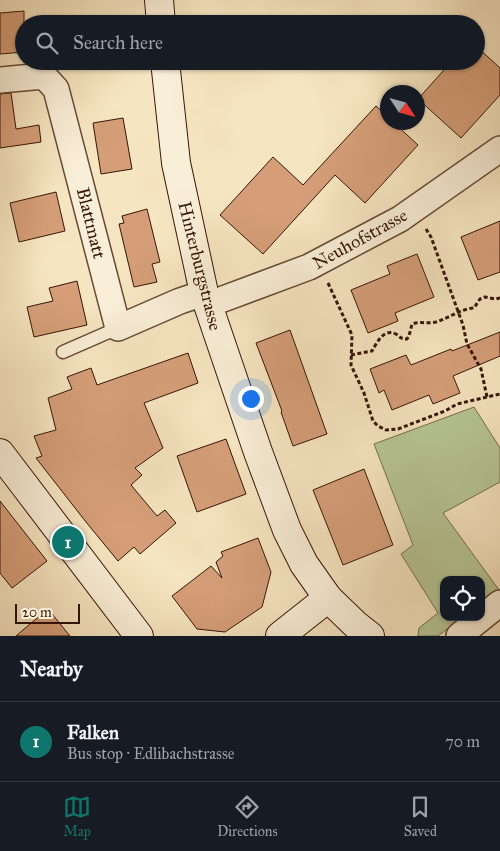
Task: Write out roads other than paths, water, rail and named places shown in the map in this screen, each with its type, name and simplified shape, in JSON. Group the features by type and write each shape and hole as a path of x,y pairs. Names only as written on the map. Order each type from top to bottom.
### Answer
{"street":[{"path":"159,0 160,15"},
{"name":"Hinterburgstrasse","path":"166,70 176,162 205,299 287,530 304,564 328,598 370,636"},
{"name":"Blattmatt","path":"0,80 44,76 56,88 118,328"},
{"name":"Neuhofstrasse","path":"205,299 309,267 400,219 500,149"},
{"path":"118,328 180,301 205,299"},
{"path":"0,453 139,636"},
{"path":"280,636 328,598"},
{"path":"459,636 500,603"}],"lane":[{"path":"63,352 118,328"}],"place":[{"name":"Falken","path":"68,542"}]}
